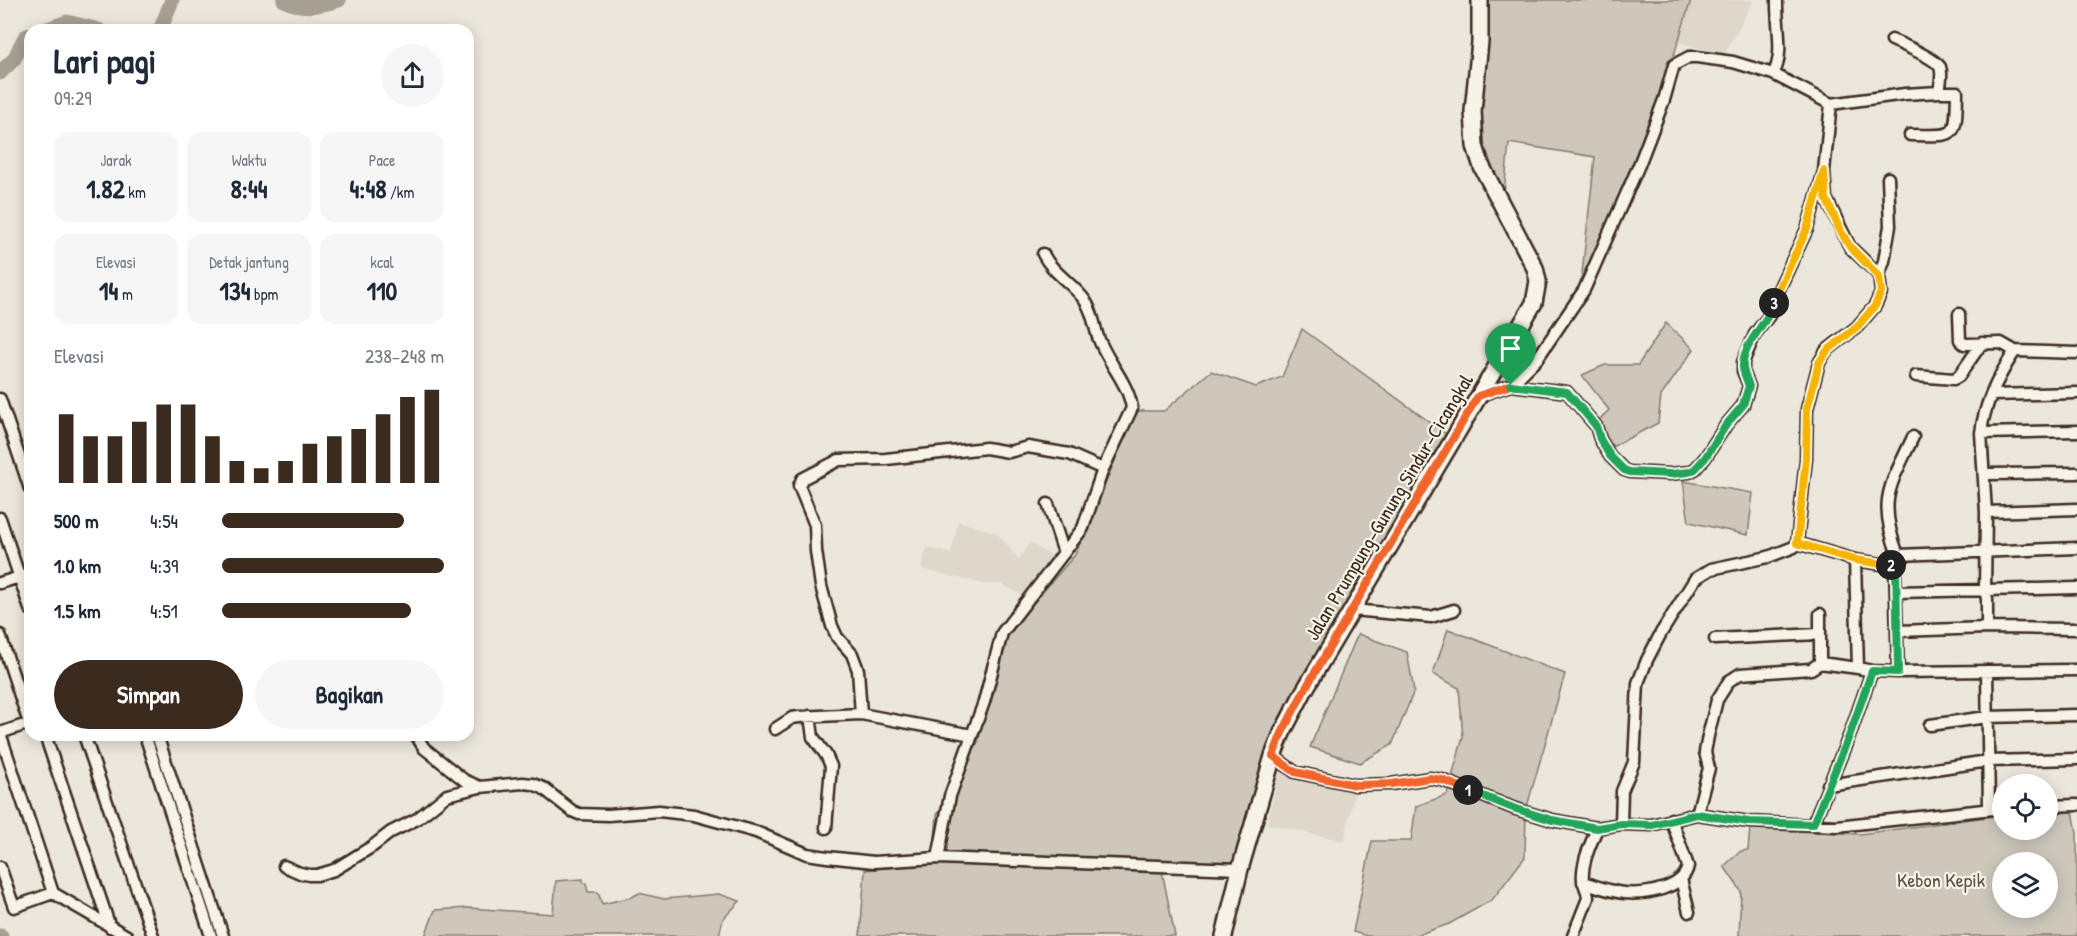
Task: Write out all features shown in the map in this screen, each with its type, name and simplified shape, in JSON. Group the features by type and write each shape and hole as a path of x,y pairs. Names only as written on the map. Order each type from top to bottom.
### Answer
{"main road":[{"name":"Jalan Prumpung–Gunung Sindur–Cicangkal","path":"1224,936 1240,869 1273,756 1292,712 1478,396 1528,317 1534,303 1538,280 1535,268 1482,166 1475,146 1473,111 1480,42 1480,0"}],"street":[{"path":"1773,74 1780,55 1776,19 1778,0"},
{"path":"1892,40 1939,65 1941,70 1939,92"},
{"path":"1511,385 1537,359 1584,290 1639,165 1664,100 1674,65 1689,57 1733,62 1773,74 1831,104 1905,94 1957,92 1956,125 1952,132 1946,135 1910,135"},
{"path":"1831,104 1824,171 1826,198 1850,247 1879,276"},
{"path":"1478,396 1511,385 1567,392 1596,426 1600,439 1610,456 1624,470 1670,474 1695,469 1743,405 1748,394 1749,386 1743,371 1743,362 1755,334 1771,313 1779,289 1807,229 1824,171"},
{"path":"1621,824 1622,791 1634,762 1638,683 1660,633 1695,579 1711,568 1768,557 1794,548 1797,543 1806,459 1807,409 1819,363 1827,351 1857,327 1875,306 1881,292 1879,276 1890,226 1891,206 1888,178"},
{"path":"938,858 950,796 984,702 1002,633 1083,528 1103,469 1132,408 1130,399 1103,348 1086,302 1048,265 1043,254"},
{"path":"1959,314 1960,340 1964,344 2001,343 2015,351 2077,353"},
{"path":"1916,376 1954,379 1959,376 1982,343"},
{"path":"1987,628 1986,512 1982,422 1991,395 2015,351"},
{"path":"1991,395 2077,393"},
{"path":"0,399 24,471"},
{"path":"1981,433 2077,431"},
{"path":"1898,672 1897,560 1889,531 1886,505 1895,474 1913,436"},
{"path":"861,714 858,670 852,654 837,638 832,626 821,586 815,525 799,486 802,479 839,460 886,459 986,448 1009,452 1028,447 1069,453 1103,469"},
{"path":"1984,474 2077,473"},
{"path":"1048,504 1064,553"},
{"path":"1986,512 2077,509"},
{"path":"0,518 24,574"},
{"path":"1797,543 1855,560 1897,560 1986,550 2077,548"},
{"path":"1855,560 1858,668"},
{"path":"0,584 24,576"},
{"path":"1896,592 2077,588"},
{"path":"1352,609 1431,617 1454,610"},
{"path":"1820,614 1820,663"},
{"path":"1897,631 1987,628 2077,629"},
{"path":"1715,639 1819,634"},
{"path":"0,635 24,705"},
{"path":"1697,814 1709,768 1705,752 1717,700 1729,681 1740,674 1811,669 1820,663 1872,671 1898,672 2077,670"},
{"path":"1813,824 1850,734 1872,671"},
{"path":"1987,671 1989,809"},
{"path":"775,729 792,718 861,714 972,735"},
{"path":"1930,725 1987,717 2077,715"},
{"path":"810,716 813,737 831,766 826,828"},
{"path":"24,725 0,733 53,893 127,936"},
{"path":"47,741 110,927"},
{"path":"86,741 153,936"},
{"path":"147,741 211,936"},
{"path":"159,741 223,936"},
{"path":"420,741 424,748 464,780 480,786"},
{"path":"1273,756 1295,772 1355,785 1391,784 1430,778 1442,780 1513,808 1552,820 1597,828 1621,824 1652,825 1697,814 1749,822 1837,826 1992,809"},
{"path":"1828,785 1988,761 2077,759"},
{"path":"284,866 309,875 334,870 391,832 417,819 447,795 480,786 523,783 543,788 579,814 608,815 659,811 694,815 756,832 807,854 827,857 874,862 938,858 1240,869"},
{"path":"2058,806 2077,805"},
{"path":"1583,882 1625,893 1667,889 1681,879 1688,866 1671,819"},
{"path":"1574,936 1588,898 1583,882 1583,868 1597,828"},
{"path":"0,867 14,907 53,893"},
{"path":"1681,879 1689,912"}],"shaded area":[{"path":"1691,0 1754,0 1724,55 1678,42"},
{"path":"958,521 997,533 1019,559 1030,542 1055,559 1026,598 1002,584 984,584 921,569 927,547 951,554"},
{"path":"1280,769 1356,786 1344,841 1267,824"}],"green space":[{"path":"1477,0 1691,0 1652,126 1580,291 1595,157 1509,143 1501,224 1479,170"},
{"path":"1666,323 1694,349 1661,396 1658,423 1606,450 1596,423 1609,410 1582,375 1605,365 1638,365"},
{"path":"1302,329 1453,439 1277,747 1241,874 1162,871 1175,936 860,936 865,870 933,863 937,815 978,742 1005,635 1075,555 1136,411 1164,411 1211,371 1256,387 1282,377"},
{"path":"1683,481 1753,493 1748,535 1689,522"},
{"path":"1448,629 1565,674 1526,810 1525,857 1492,900 1449,924 1414,936 1367,936 1353,932 1372,841 1411,841 1416,806 1447,795 1463,737 1459,688 1433,674"},
{"path":"1358,634 1407,652 1414,691 1392,745 1360,763 1310,747"},
{"name":"Kebon Kepik","path":"2073,811 2077,833 2077,936 1739,936 1741,891 1724,866 1741,851 1748,850 1750,828 1860,834 1992,816 1992,840 2058,840 2058,812"},
{"path":"583,879 588,892 598,892 602,904 632,897 639,893 664,899 719,894 740,901 723,919 719,936 425,936 435,910 469,908 553,914 556,881"}],"waterway":[{"path":"163,24 172,0"},
{"path":"284,0 297,5 311,6 339,0"},
{"path":"61,24 67,22 75,24"},
{"path":"0,73 14,59 24,39"}],"route":[{"path":"1824,171 1826,198 1839,228 1850,247 1879,276 1881,292 1875,306 1857,327 1827,351 1819,363 1807,409 1806,459 1797,543 1855,560 1896,566 1898,672 1872,671 1850,734 1813,824 1749,822 1697,814 1652,825 1621,824 1597,828 1552,820 1513,808 1442,780 1430,778 1391,784 1355,785 1295,772 1273,756 1304,691 1478,396 1511,385 1567,392 1596,426 1600,439 1610,456 1624,470 1670,474 1695,469 1743,405 1748,394 1749,386 1743,371 1743,362 1755,334 1771,313 1791,261 1807,229 1824,171"}]}
